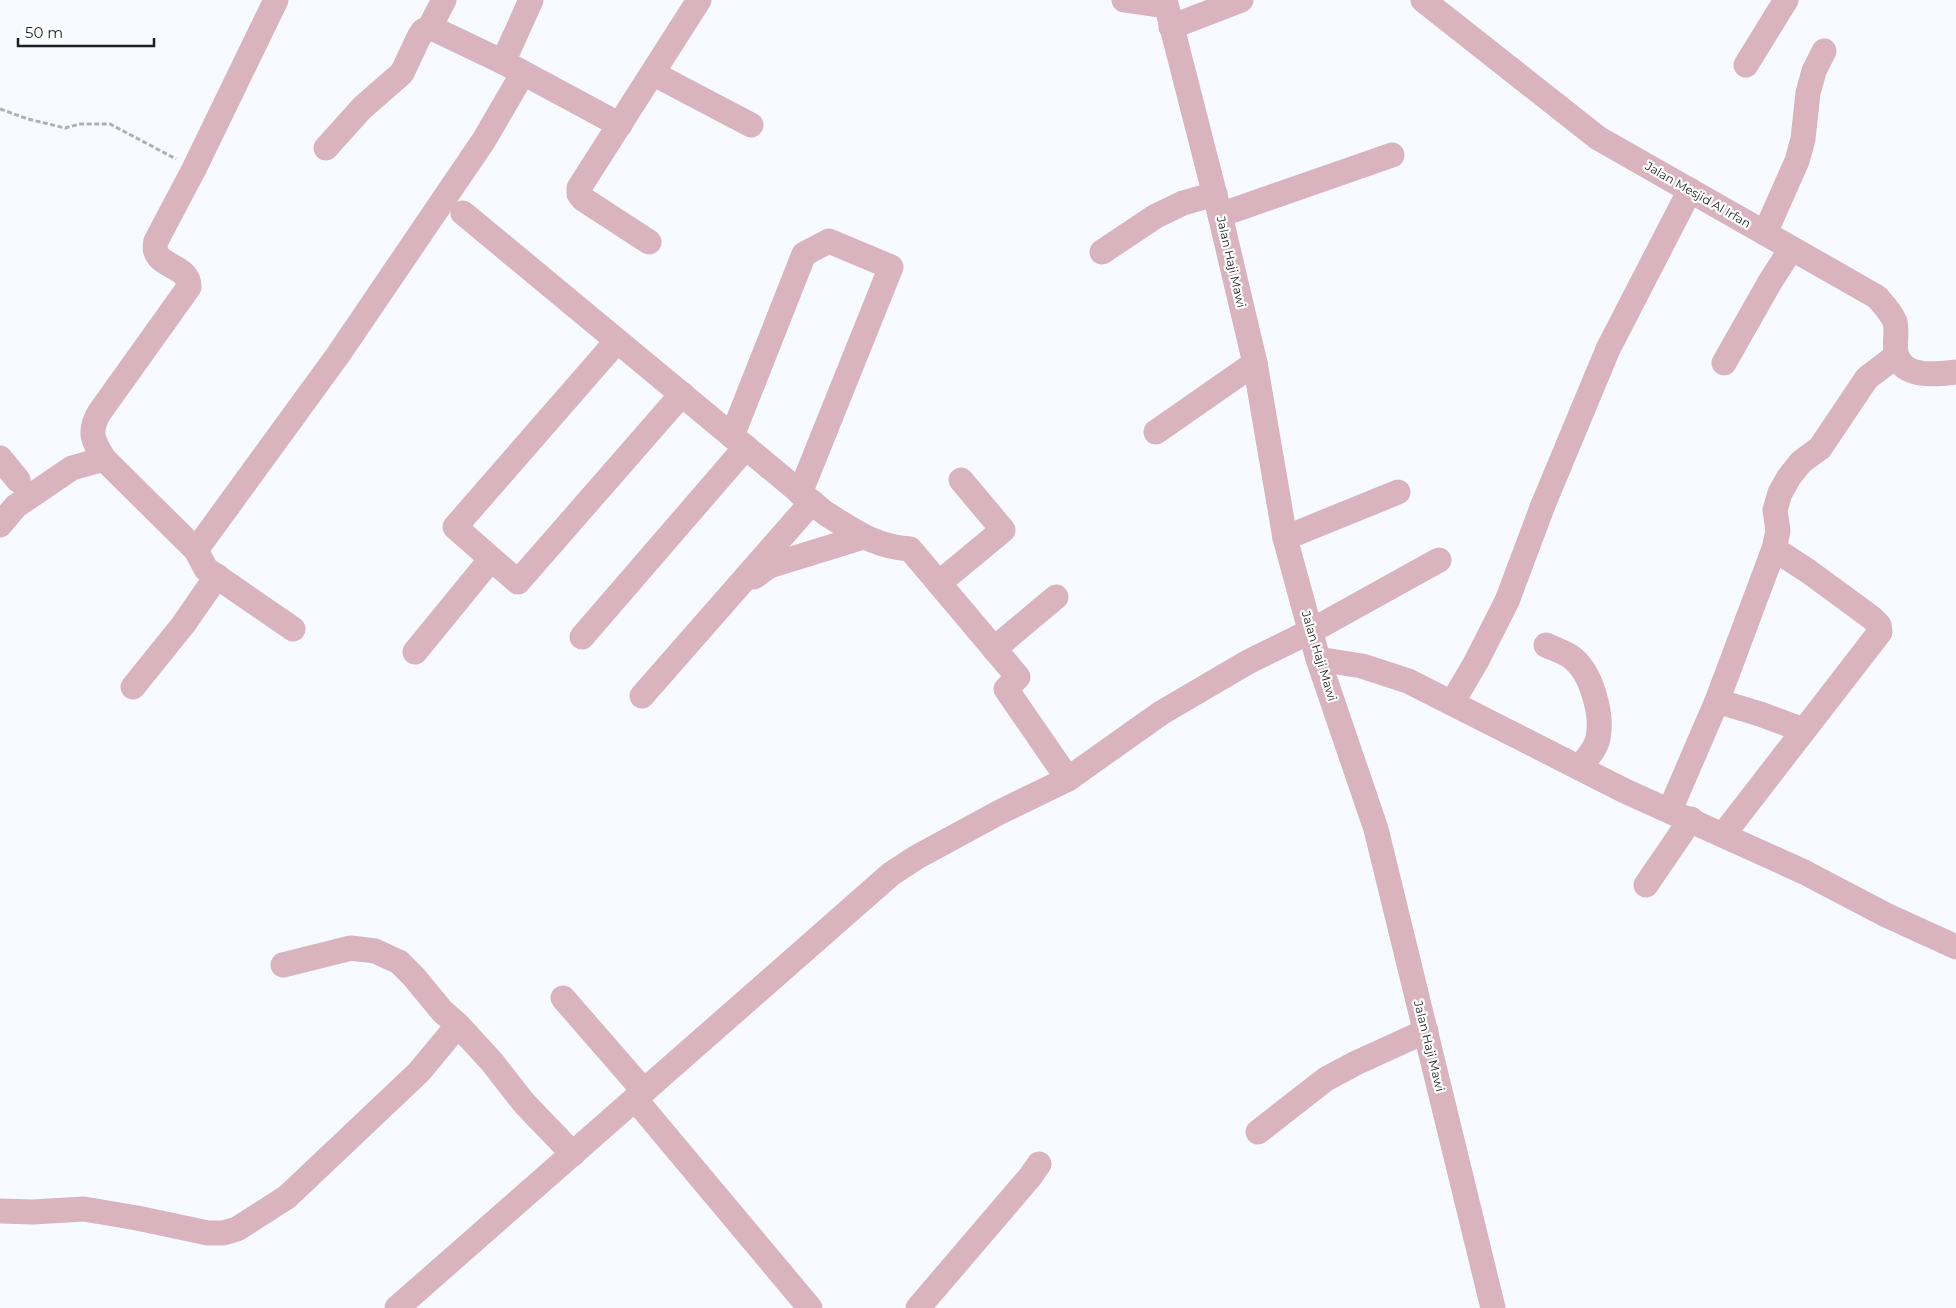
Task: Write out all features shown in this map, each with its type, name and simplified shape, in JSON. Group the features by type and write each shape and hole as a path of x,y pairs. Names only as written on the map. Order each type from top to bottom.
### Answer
{"street":[{"path":"276,0 155,246 161,260 187,276 189,287 94,422 92,428 96,445 104,459 196,550 206,569 294,629"},
{"path":"444,0 433,21 436,30 513,68 620,126"},
{"path":"196,550 341,350 484,140 513,68 531,0"},
{"path":"649,242 583,199 579,194 579,188 654,74 699,0"},
{"path":"1124,0 1167,11 1241,0"},
{"name":"Jalan Mesjid Al Irfan","path":"1423,0 1598,138 1877,297 1891,313 1895,324 1896,356"},
{"path":"1746,65 1786,0"},
{"name":"Jalan Haji Mawi","path":"1167,11 1217,204 1254,362 1285,538 1318,659 1376,829 1493,1308"},
{"path":"326,148 362,108 402,73 419,37 433,25"},
{"path":"1765,234 1797,161 1803,139 1808,93 1814,71 1824,51"},
{"path":"654,74 751,125"},
{"path":"1102,252 1156,216 1183,203 1217,204 1392,155"},
{"path":"1452,703 1476,662 1507,601 1543,504 1608,349 1690,190"},
{"path":"463,213 825,513 863,537 888,547 910,549 1018,677 1006,689"},
{"path":"582,637 739,442 804,254 830,241 891,267 806,497 733,592 642,696"},
{"path":"1724,363 1791,249"},
{"path":"617,341 455,527 518,582 682,394"},
{"path":"1646,884 1680,815 1717,702 1774,549 1778,531 1775,510 1780,492 1789,477 1800,462 1820,448 1867,378 1896,356 1903,366 1914,372 1926,374 1956,372"},
{"path":"1156,432 1254,362"},
{"path":"0,458 18,480"},
{"path":"0,525 16,506 72,468 104,459"},
{"path":"939,583 1003,530 961,480"},
{"path":"1285,538 1398,492"},
{"path":"733,592 769,566 863,537"},
{"path":"1723,835 1880,632 1879,626 1872,618 1808,570 1774,549"},
{"path":"414,652 491,559"},
{"path":"397,1308 891,874 917,857 984,821 1068,779 1161,713 1248,662 1310,631 1439,560"},
{"path":"133,687 183,625 217,576"},
{"path":"913,576 1006,689 1068,779"},
{"path":"994,649 1056,597"},
{"path":"1546,645 1571,657 1587,677 1592,690 1598,717 1598,740 1580,768"},
{"path":"1318,659 1362,666 1408,681 1580,768 1804,872 1886,916 1956,947"},
{"path":"1717,702 1760,714 1803,730"},
{"path":"283,966 352,948 375,951 399,962 442,1011 458,1025 492,1062 524,1102 573,1154"},
{"path":"563,998 810,1308"},
{"path":"0,1211 33,1212 84,1209 208,1233 223,1233 237,1229 287,1197 419,1072 458,1025"},
{"path":"1258,1132 1326,1079 1426,1031"},
{"path":"918,1308 1039,1164"}],"path":[{"path":"0,109 28,119 66,128 80,124 110,124 194,169"}]}
